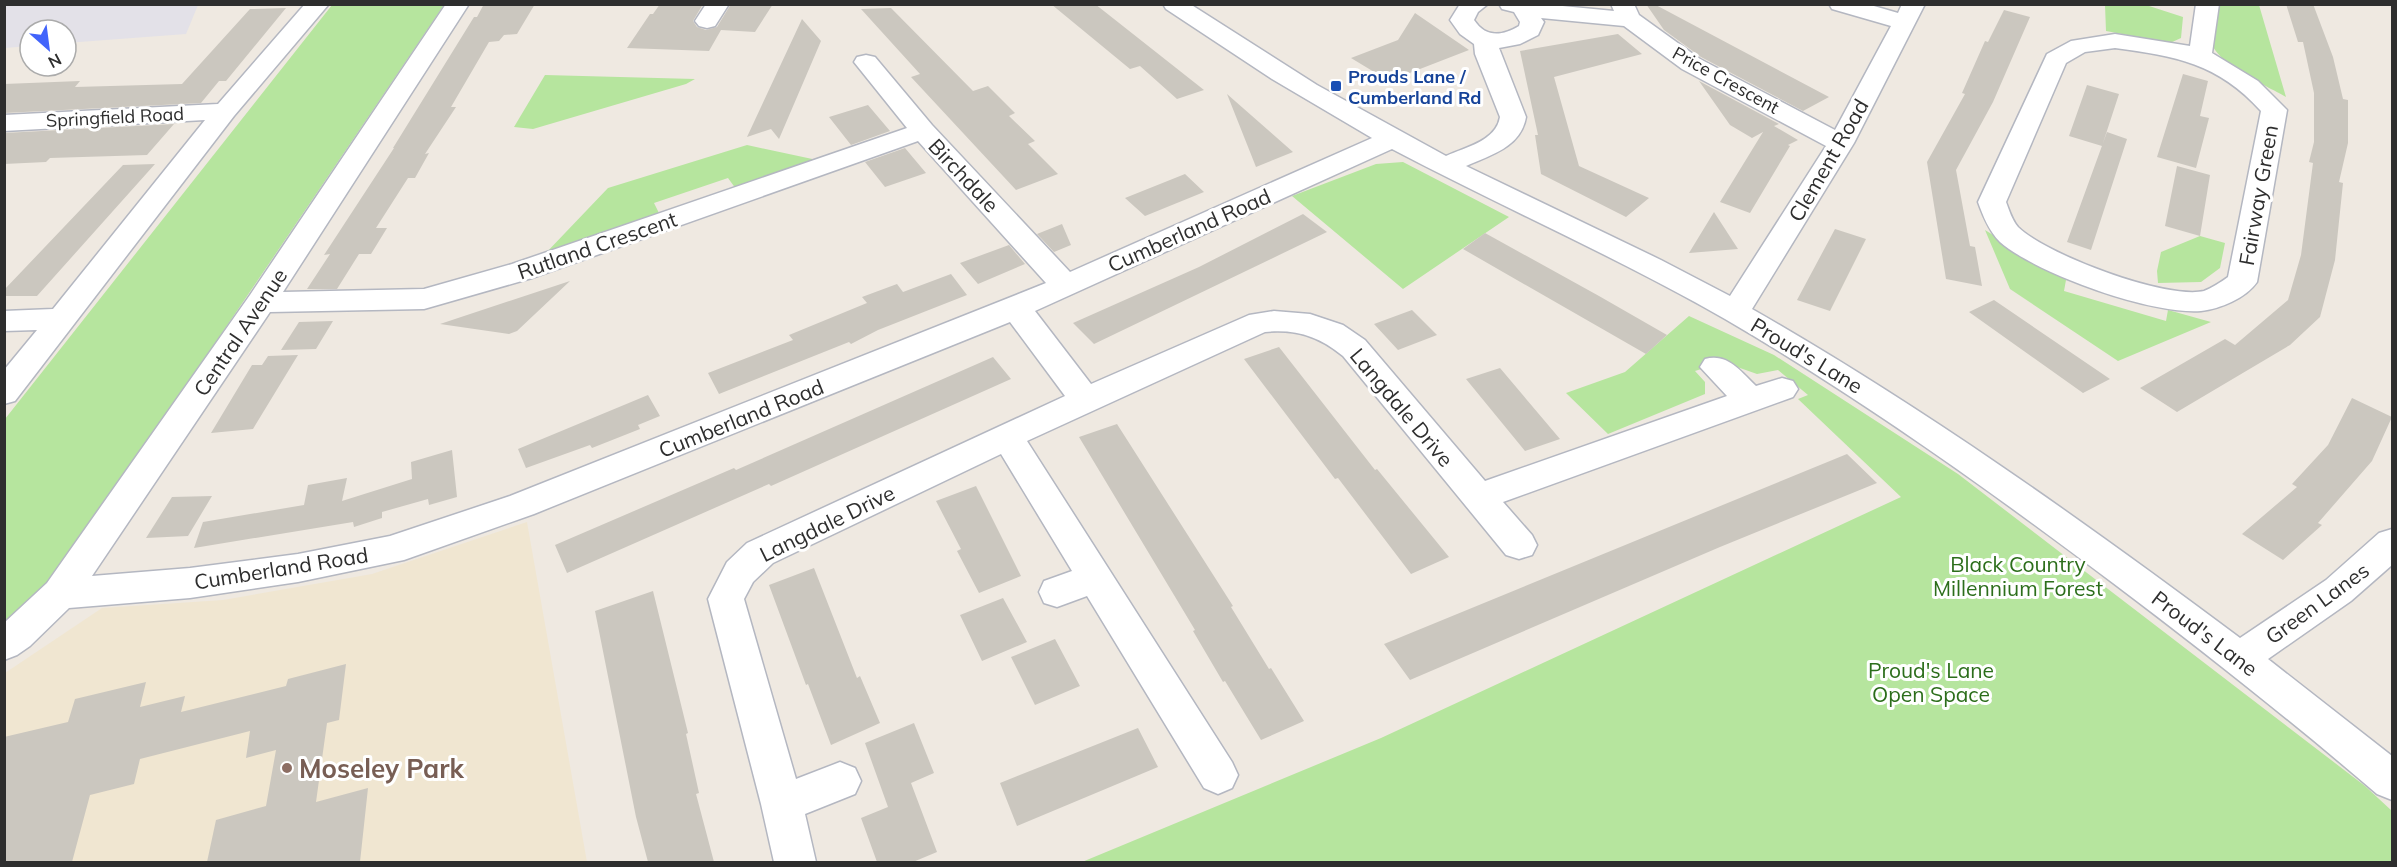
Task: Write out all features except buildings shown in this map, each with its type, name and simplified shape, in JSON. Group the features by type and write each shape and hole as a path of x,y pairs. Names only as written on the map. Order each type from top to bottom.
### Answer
{"street":[{"path":"4,393 225,111 318,4"},
{"name":"Central Avenue","path":"4,644 17,635 60,594 261,302 458,4"},
{"name":"Proud's Lane","path":"1174,4 1316,96 1392,139 1646,263 1736,312 1881,399 2070,531 2239,658 2392,781"},
{"path":"1477,4 1469,8 1462,20 1472,34 1486,42 1507,40 1530,30 1532,22 1517,7"},
{"path":"1840,4 1909,13"},
{"path":"2200,56 2208,4"},
{"path":"1517,7 1626,12"},
{"name":"Price Crescent","path":"1626,12 1691,63 1841,143"},
{"name":"Clement Road","path":"1736,312 1841,143 1909,13"},
{"name":"Fairway Green","path":"2115,41 2160,47 2200,56 2260,93 2274,110 2242,282 2227,292 2201,301 2170,299 2097,279 2030,250 2010,235 1998,220 1992,201 2056,59 2079,46 2115,41"},
{"path":"1445,166 1497,143 1511,129 1513,117 1487,54 1486,42"},
{"name":"Birchdale","path":"866,62 923,131 1065,286"},
{"name":"Springfield Road","path":"4,123 225,111"},
{"name":"Rutland Crescent","path":"261,302 424,299 443,296 522,271 923,131"},
{"name":"Cumberland Road","path":"60,594 190,583 298,568 391,550 522,505 1016,308 1392,139"},
{"path":"1016,308 1084,400"},
{"path":"4,321 64,319"},
{"name":"Langdale Drive","path":"795,862 782,804 726,599 740,572 760,553 1008,438 1084,400 1260,322 1283,320 1313,324 1337,334 1354,348 1519,545"},
{"path":"1716,366 1750,400"},
{"path":"1478,497 1782,389"},
{"path":"1008,438 1218,775"},
{"name":"Green Lanes","path":"2239,658 2329,600 2373,563 2392,543"},
{"path":"1057,592 1095,577"},
{"path":"782,804 840,781"}],"shaded area":[{"path":"5,4 198,4 186,34 78,42 78,18 18,18 18,47 5,48"},
{"name":"Moseley Park","path":"527,522 587,862 5,862 5,673 102,608 223,600 372,574"}],"green space":[{"path":"332,5 444,5 63,568 5,629 5,419"},
{"path":"2105,5 2146,5 2183,17 2181,38 2170,43 2106,31"},
{"path":"2218,5 2259,5 2286,97 2241,72 2219,55 2210,37"},
{"path":"545,75 695,79 686,84 533,129 514,127"},
{"path":"747,145 817,160 736,189 728,178 654,203 660,215 544,255 608,188"},
{"path":"1403,162 1509,217 1403,289 1292,196 1376,164"},
{"path":"1985,230 2066,280 2064,291 2166,321 2168,310 2211,322 2118,361 2010,289"},
{"path":"2200,236 2225,243 2220,268 2201,282 2158,283 2157,271 2161,252"},
{"name":"Proud's Lane Open Space","path":"1689,316 1774,355 1958,474 2365,786 2392,811 2392,862 1082,862 1381,738 1901,497 1798,399 1808,395 1778,370 1757,374 1723,362 1695,371 1705,382 1705,394 1608,434 1566,393 1625,372"}],"place":[{"name":"Prouds Lane / Cumberland Rd","path":"1336,86"},
{"name":"Moseley Park","path":"287,768"}],"park label":[{"name":"Black Country Millennium Forest","path":"2018,576"}]}
